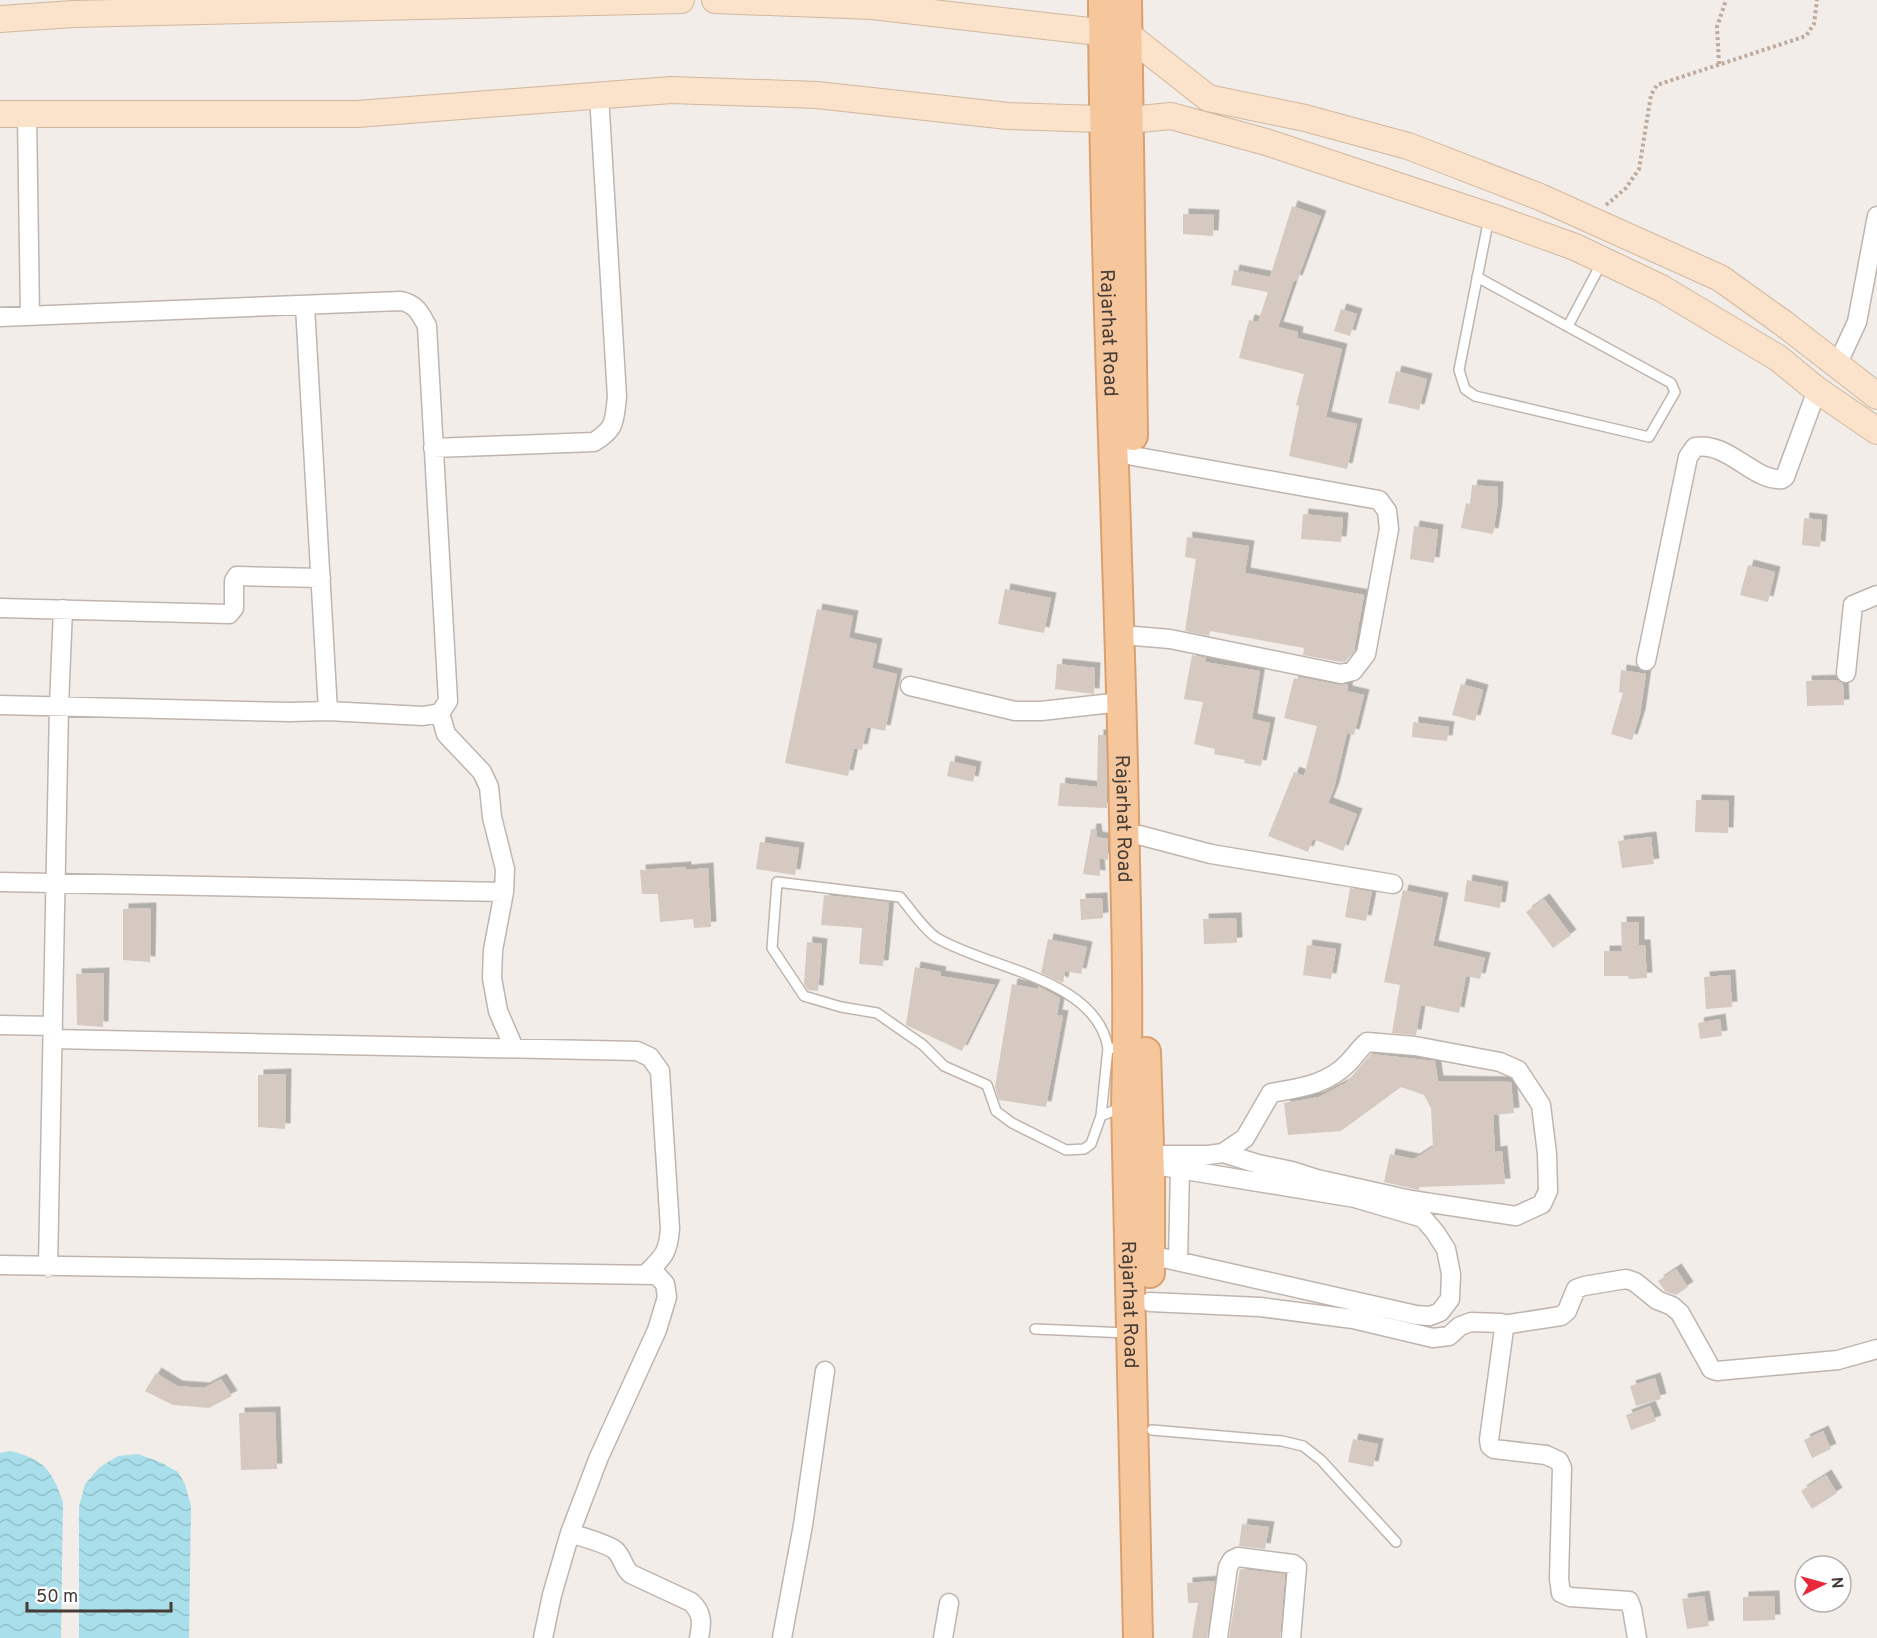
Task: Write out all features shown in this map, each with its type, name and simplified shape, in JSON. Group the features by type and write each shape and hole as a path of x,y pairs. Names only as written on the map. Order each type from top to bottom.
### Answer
{"main road":[{"path":"0,19 73,10 681,0"},
{"path":"715,0 872,6 1116,33 1208,98 1323,123 1408,146 1540,197 1720,278 1877,396"},
{"name":"Rajarhat Road","path":"1103,0 1116,33"},
{"name":"Rajarhat Road","path":"1127,0 1116,33 1122,702 1118,1049 1114,1110 1142,1158 1150,1255 1156,1638"},
{"path":"0,114 357,114 671,90 817,95 1008,116 1116,119 1172,116 1266,142 1575,247 1661,288 1778,358 1817,390 1872,418"},
{"name":"Rajarhat Road","path":"1116,119 1133,456 1136,636 1142,1158 1132,1334 1138,1638"}],"street":[{"path":"433,448 594,442 610,433 615,420 617,398 599,95"},
{"path":"27,115 30,316"},
{"path":"1837,365 1857,322 1877,216"},
{"path":"0,317 401,301 411,303 418,309 427,326 448,701 440,713 423,716 328,711 0,705"},
{"path":"305,306 328,711"},
{"path":"1646,661 1688,457 1695,447 1706,445 1770,478 1782,480 1817,390"},
{"path":"1133,456 1379,501 1387,511 1389,529 1366,654 1353,671 1341,674 1170,639 1136,636"},
{"path":"0,608 229,614 234,608 234,581 237,576 321,578"},
{"path":"1846,673 1853,605 1877,595"},
{"path":"48,1267 63,609"},
{"path":"910,687 1015,711 1041,711 1122,702"},
{"path":"440,713 446,734 482,772 489,788 492,817 505,869 504,892 493,950 492,978 498,1011 514,1048"},
{"path":"1138,835 1211,854 1393,884"},
{"path":"0,882 504,892"},
{"path":"0,1025 53,1032 637,1051 650,1057 660,1071 670,1228 668,1247 662,1258 645,1275"},
{"path":"1142,1158 1223,1154 1317,1179 1411,1200 1516,1216 1542,1204 1548,1191 1547,1154 1541,1105 1518,1070 1500,1062 1415,1046 1367,1042 1340,1070 1316,1085 1271,1094 1245,1138 1223,1154"},
{"path":"1142,1158 1180,1169 1355,1198 1423,1218 1436,1232 1446,1249 1451,1274 1450,1299 1440,1312 1430,1316 1416,1315 1150,1255"},
{"path":"1178,1261 1180,1169"},
{"path":"0,1265 657,1275 665,1284 667,1297 664,1308 657,1330 599,1457 570,1533 552,1595 543,1638"},
{"path":"1150,1302 1260,1307 1353,1319 1433,1338 1449,1336 1460,1326 1471,1322 1497,1322 1503,1325 1553,1319 1567,1311 1576,1289 1626,1279 1635,1282 1657,1300 1680,1312 1711,1369 1716,1371 1838,1360 1877,1349"},
{"path":"1503,1325 1489,1440 1491,1446 1494,1449 1546,1455 1559,1461 1562,1468 1559,1579 1561,1593 1570,1597 1629,1601 1637,1638"},
{"path":"782,1638 803,1525 825,1371"},
{"path":"570,1533 614,1549 620,1555 626,1570 631,1574 691,1602 701,1617 699,1638"},
{"path":"1218,1638 1228,1567 1232,1560 1238,1557 1293,1564 1297,1567 1291,1638"},
{"path":"943,1638 949,1603"}],"lane":[{"path":"1477,277 1671,383 1674,392 1649,437 1475,396 1465,390 1460,370 1477,277 1489,216"},
{"path":"1568,326 1603,260"},
{"path":"1114,1110 1091,1144 1084,1149 1066,1150 1012,1123 996,1111 987,1085 944,1066 923,1045 877,1013 841,1007 804,996 772,948 777,882 900,897 934,936 953,946 1017,970 1082,1003 1118,1049"},
{"path":"1035,1329 1132,1334"},
{"path":"1152,1430 1282,1441 1303,1446 1321,1460 1396,1542"}],"path":[{"path":"1719,64 1717,27 1726,0"},
{"path":"1590,219 1626,188 1639,169 1651,95 1657,85 1806,36 1814,24 1817,0"}],"water":[{"path":"10,1451 39,1462 55,1482 63,1502 61,1638 0,1638 0,1453"},
{"path":"138,1454 178,1472 185,1484 191,1506 189,1638 79,1638 79,1507 85,1484 100,1467 118,1456"}],"building":[{"path":"1292,206 1321,216 1297,281 1294,280 1278,327 1298,332 1297,338 1342,349 1326,417 1357,424 1347,469 1289,456 1299,406 1296,405 1304,374 1239,358 1249,320 1258,322 1268,292 1231,285 1234,270 1270,277"},
{"path":"1183,214 1214,215 1213,236 1183,234"},
{"path":"1341,309 1357,314 1350,336 1334,331"},
{"path":"1396,371 1427,379 1419,410 1388,403"},
{"path":"1472,485 1498,487 1493,534 1461,528 1466,503 1470,504"},
{"path":"1303,514 1343,518 1341,542 1301,539"},
{"path":"1804,518 1822,520 1820,547 1802,545"},
{"path":"1414,526 1438,530 1434,563 1410,559"},
{"path":"1187,537 1249,546 1245,573 1364,595 1354,651 1346,661 1341,662 1303,655 1304,648 1210,631 1209,636 1185,631 1196,559 1185,557"},
{"path":"1748,565 1775,572 1768,602 1740,595"},
{"path":"1005,589 1051,598 1044,633 998,624"},
{"path":"817,609 853,616 849,638 877,644 872,668 897,674 885,731 867,727 862,750 854,748 848,776 785,763"},
{"path":"1192,655 1206,658 1205,662 1260,671 1252,719 1270,723 1261,766 1244,763 1245,760 1214,754 1215,749 1194,744 1203,702 1184,699"},
{"path":"1057,664 1095,668 1094,694 1055,689"},
{"path":"1621,670 1646,674 1640,715 1632,740 1611,734 1623,693 1619,692"},
{"path":"1299,677 1339,685 1348,684 1347,691 1364,695 1354,735 1347,733 1334,788 1328,803 1357,814 1343,851 1313,839 1308,852 1268,836 1294,772 1304,776 1317,726 1284,718 1294,678 1299,680"},
{"path":"1838,680 1843,684 1844,705 1807,706 1806,681"},
{"path":"1461,684 1483,690 1475,721 1452,715"},
{"path":"1413,722 1449,727 1447,741 1412,737"},
{"path":"1098,735 1106,735 1107,808 1058,806 1060,783 1097,787"},
{"path":"950,761 976,767 973,782 947,776"},
{"path":"1696,800 1729,801 1728,833 1695,832"},
{"path":"1091,829 1096,829 1097,837 1108,839 1108,860 1099,858 1100,876 1083,874"},
{"path":"1651,837 1654,864 1622,868 1618,841"},
{"path":"760,842 799,848 795,875 756,869"},
{"path":"686,867 686,870 708,868 711,927 694,928 693,919 660,922 658,894 642,894 640,870"},
{"path":"1467,880 1503,887 1500,908 1464,901"},
{"path":"1350,888 1372,892 1366,921 1345,917"},
{"path":"1403,890 1443,898 1433,946 1485,958 1480,979 1466,976 1459,1013 1421,1005 1416,1035 1392,1033 1400,985 1384,982"},
{"path":"824,895 889,902 883,966 859,964 862,928 821,925"},
{"path":"1102,898 1103,918 1081,920 1080,899"},
{"path":"1544,899 1571,935 1553,948 1526,912"},
{"path":"151,908 150,962 123,960 123,909"},
{"path":"1236,918 1237,943 1204,944 1203,919"},
{"path":"1621,922 1639,922 1639,945 1645,945 1647,978 1629,979 1628,976 1604,976 1604,951 1622,951"},
{"path":"1048,939 1087,947 1081,974 1065,971 1063,983 1041,973"},
{"path":"807,942 822,944 818,991 808,990 804,984"},
{"path":"1307,945 1336,949 1331,979 1303,975"},
{"path":"915,967 941,972 940,976 995,985 962,1051 906,1025"},
{"path":"104,973 103,1027 77,1025 76,974"},
{"path":"1730,975 1732,1007 1706,1009 1704,977"},
{"path":"1012,984 1038,989 1038,986 1060,998 1057,1015 1063,1016 1046,1107 999,1100 995,1087"},
{"path":"1720,1019 1722,1036 1700,1039 1698,1023"},
{"path":"1371,1054 1435,1061 1438,1081 1511,1082 1514,1113 1493,1115 1495,1152 1502,1151 1505,1184 1419,1187 1419,1190 1384,1182 1390,1154 1414,1159 1433,1147 1431,1108 1424,1095 1401,1087 1341,1131 1288,1135 1284,1103 1319,1097 1346,1083"},
{"path":"286,1074 285,1129 258,1127 258,1075"},
{"path":"1676,1269 1688,1287 1676,1295 1665,1291 1658,1281"},
{"path":"156,1373 177,1386 204,1388 221,1379 232,1396 209,1408 173,1405 145,1391"},
{"path":"1655,1378 1661,1399 1636,1406 1630,1386"},
{"path":"1650,1406 1656,1421 1631,1430 1626,1415"},
{"path":"275,1412 277,1469 241,1470 239,1413"},
{"path":"1823,1431 1831,1449 1812,1458 1804,1440"},
{"path":"1353,1439 1378,1444 1373,1467 1348,1462"},
{"path":"1826,1475 1837,1493 1812,1509 1801,1491"},
{"path":"1242,1524 1269,1527 1265,1549 1239,1546"},
{"path":"1240,1569 1285,1574 1280,1638 1229,1638"},
{"path":"1215,1581 1207,1638 1192,1638 1198,1603 1188,1603 1187,1583"},
{"path":"1704,1596 1709,1626 1687,1629 1682,1599"},
{"path":"1774,1596 1775,1620 1743,1621 1743,1597"}]}
